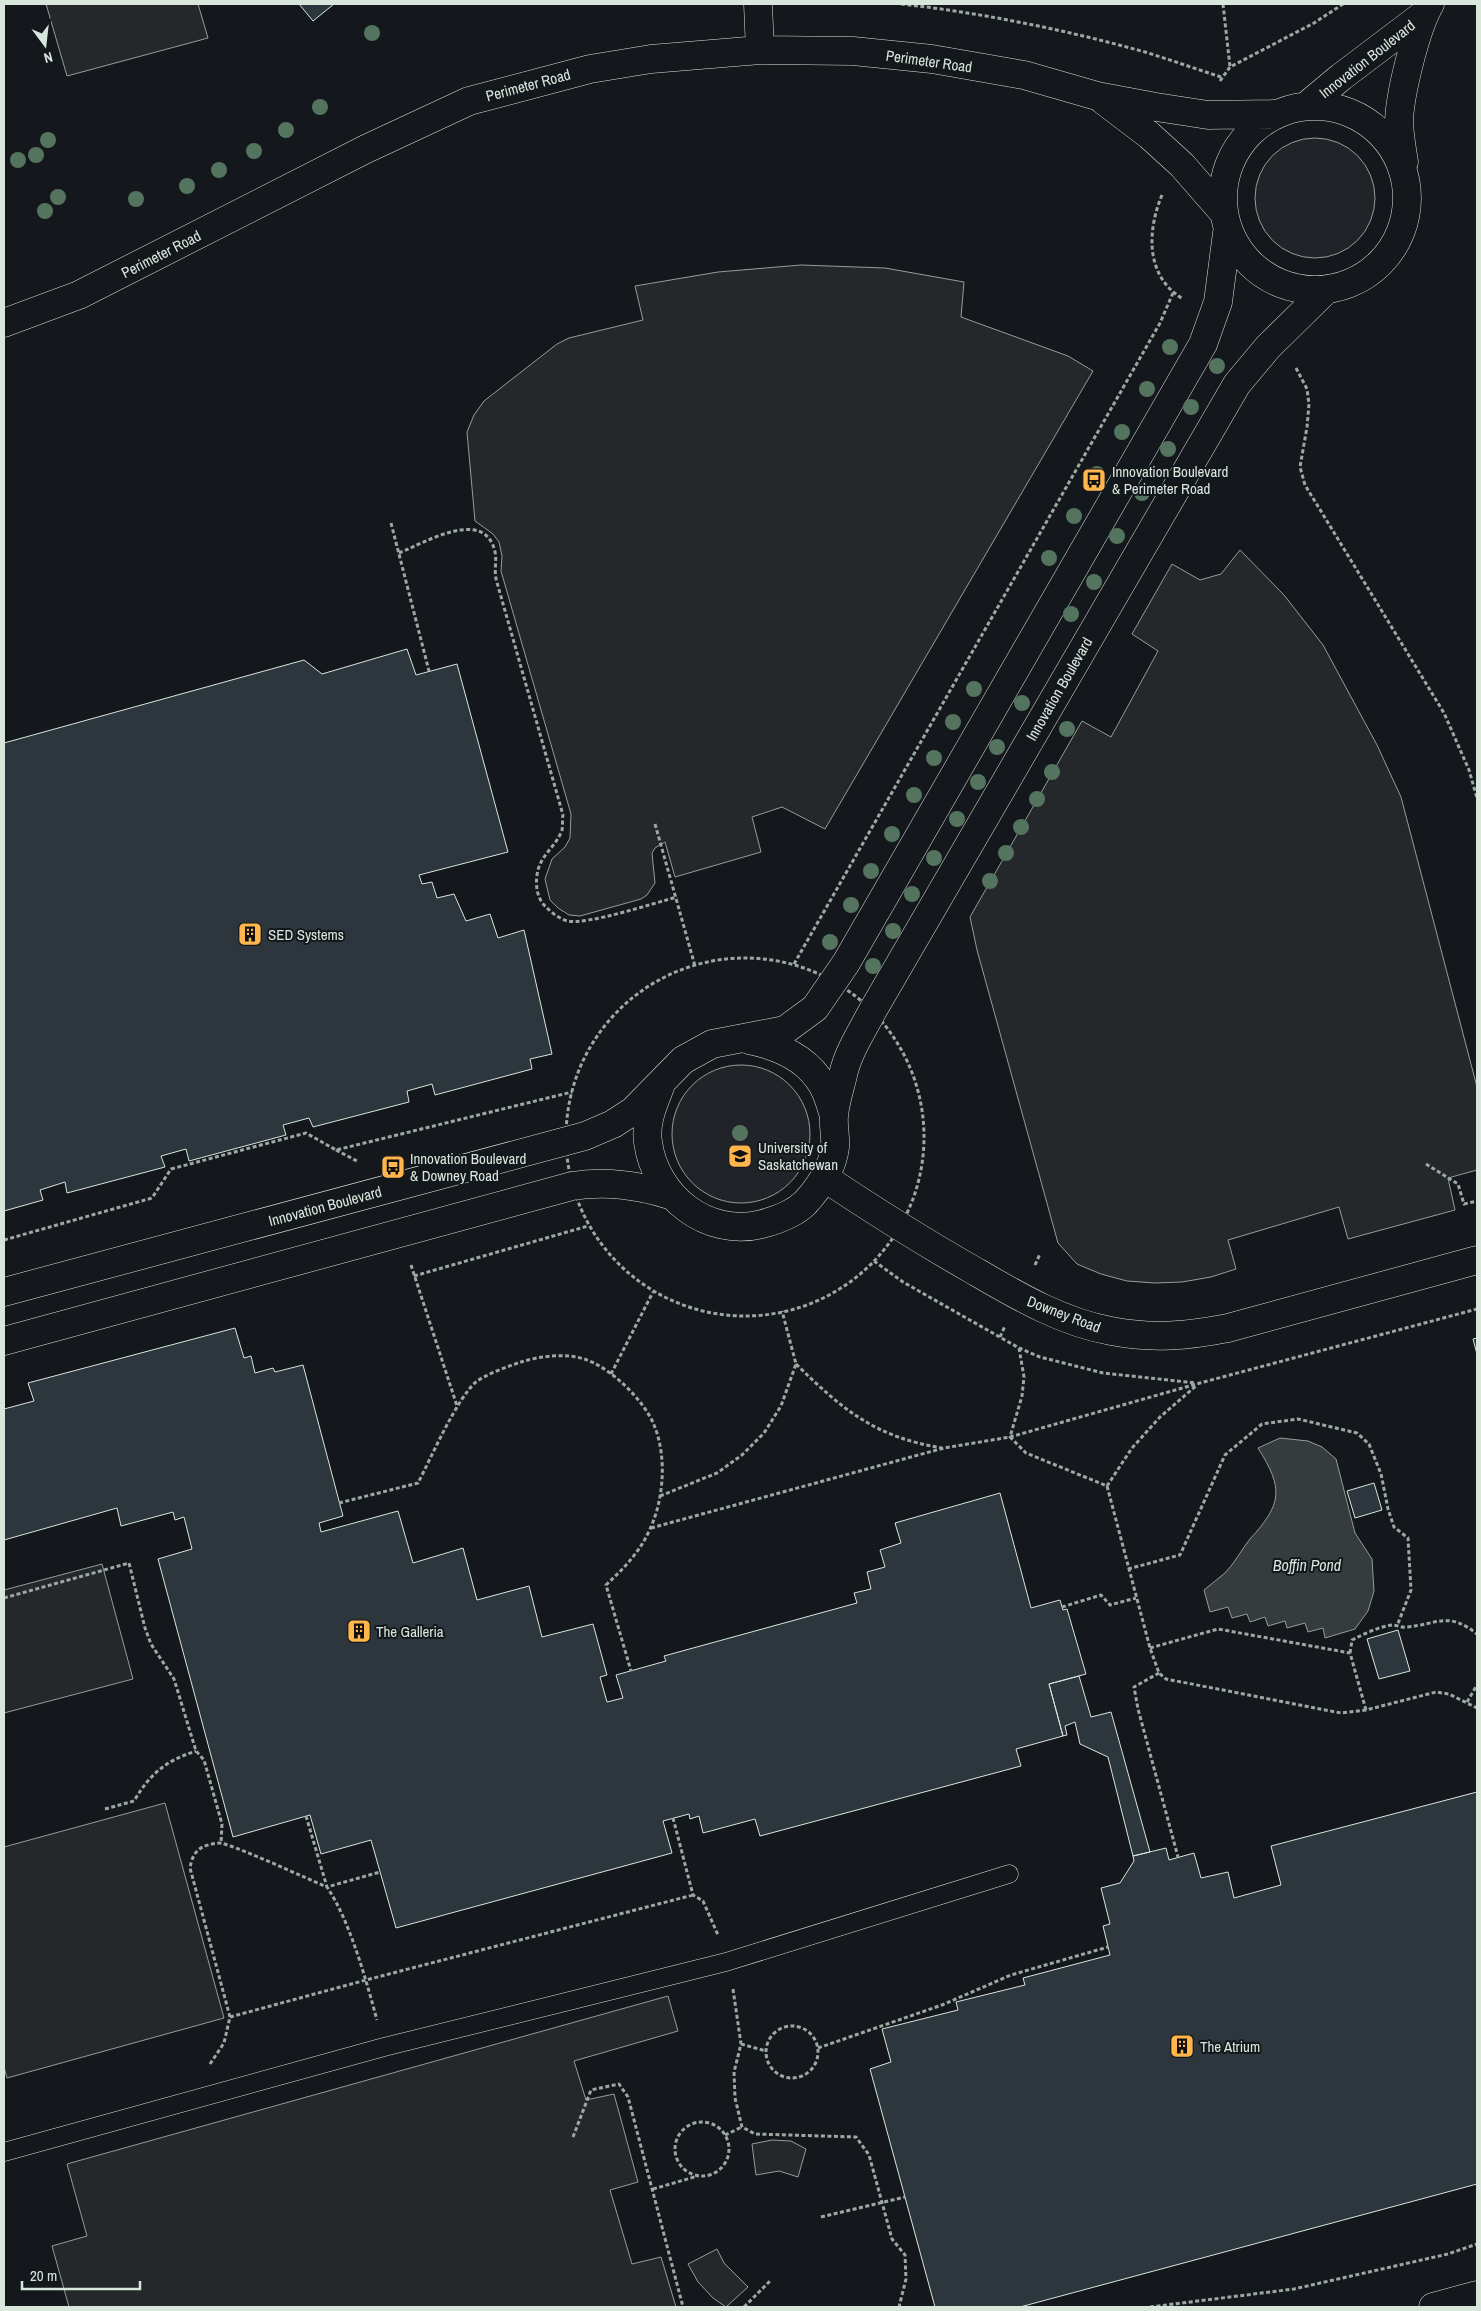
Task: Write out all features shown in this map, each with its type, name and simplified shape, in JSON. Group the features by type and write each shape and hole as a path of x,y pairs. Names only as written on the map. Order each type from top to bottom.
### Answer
{"street":[{"path":"758,4 760,50"},
{"name":"Innovation Boulevard","path":"1311,102 1426,9"},
{"name":"Innovation Boulevard","path":"662,1084 650,1111 648,1141 654,1170 670,1195 693,1214 721,1226 751,1227 779,1220 804,1204 824,1178 835,1148 834,1116 844,1073 858,1038 1237,384 1268,347 1327,290 1356,281 1380,263 1397,239 1407,208 1399,123 1403,89 1426,9"},
{"name":"Perimeter Road","path":"4,323 79,295 366,149 469,101 590,69 651,59 760,50 853,52 932,59 1024,75 1098,96 1208,115 1273,114"},
{"name":"Perimeter Road","path":"1098,96 1149,135 1182,165 1225,222 1244,261 1268,280 1297,289 1327,290"},
{"path":"1273,114 1311,102 1343,107 1372,123 1393,146 1405,176"},
{"name":"Innovation Boulevard","path":"4,1292 585,1136 634,1112 683,1060 712,1044 785,1030 815,1008 834,982 1203,344 1218,302 1225,222 1226,180 1236,156 1250,136 1273,114"},
{"name":"Innovation Boulevard","path":"743,1039 775,1045 802,1062 823,1086 834,1116"},
{"name":"Downey Road","path":"824,1178 900,1228 1041,1307 1074,1321 1102,1329 1148,1335 1186,1336 1228,1328 1477,1260"},
{"name":"Innovation Boulevard","path":"4,1341 572,1186 594,1182 618,1184 643,1187 670,1195"},
{"path":"1433,2307 1477,2295"}],"lane":[{"path":"4,2152 384,2047 726,1962 1008,1874"}],"path":[{"path":"901,4 960,11 1076,35 1146,52 1221,77"},
{"path":"1223,4 1230,67"},
{"path":"1208,115 1221,77 1230,67 1314,23 1343,4"},
{"path":"1182,165 1162,194 1153,220 1150,236 1157,268 1173,293 1212,317"},
{"path":"794,964 1160,323 1173,293"},
{"path":"1268,347 1281,353 1291,362 1307,389 1307,427 1300,467 1305,485 1444,713 1469,770 1477,798"},
{"path":"391,523 429,671"},
{"path":"399,553 448,532 466,529 481,532 490,540 496,553 494,565 496,579 563,815 562,830 554,844 545,854 538,869 536,884 540,901 552,912 567,920 584,922 677,897"},
{"path":"655,824 695,966"},
{"path":"764,957 794,964 834,982 873,1010 889,1030 911,1070 923,1113 924,1157 916,1199 890,1244 861,1273 818,1299 782,1311 735,1317 690,1309 653,1292 615,1262 588,1226 572,1186 567,1140 567,1113 572,1092 581,1066 595,1041 628,1004 666,979 695,966 764,957"},
{"path":"4,1240 152,1198 171,1169 306,1132 336,1150 572,1092"},
{"path":"1426,1164 1458,1184 1464,1204 1477,1200"},
{"path":"414,1276 588,1226"},
{"path":"611,1374 653,1292"},
{"path":"651,1528 944,1448 1010,1437 1200,1383 1477,1310"},
{"path":"782,1311 796,1364 842,1407 866,1424 915,1443 944,1448"},
{"path":"1010,1437 1022,1396 1024,1377 1019,1348"},
{"path":"339,1504 418,1483 458,1407 476,1382 510,1365 541,1356 584,1359 611,1374 637,1397 654,1425 662,1457 660,1496 651,1528 633,1558 606,1585 631,1671"},
{"path":"660,1496 718,1473 742,1455 764,1433 781,1406 796,1364"},
{"path":"1200,1383 1160,1418 1132,1448 1107,1486 1136,1598 1159,1674 1166,1679 1178,1682 1342,1713 1366,1710 1436,1692 1449,1694 1477,1708"},
{"path":"1128,1569 1180,1555 1225,1455 1262,1424 1298,1419 1357,1433 1369,1444 1381,1474 1388,1509 1394,1527 1408,1538 1411,1590 1397,1626"},
{"path":"1010,1437 1026,1453 1107,1486"},
{"path":"4,1598 129,1563 145,1628 151,1644 174,1679 196,1751 204,1760 222,1824 221,1843"},
{"path":"1062,1607 1101,1595 1110,1605 1136,1598"},
{"path":"1366,1710 1350,1653 1352,1640 1366,1633 1393,1625 1406,1628 1448,1620 1464,1624 1477,1634"},
{"path":"1150,1648 1218,1629 1350,1653"},
{"path":"1159,1674 1134,1687 1138,1709 1178,1857"},
{"path":"1467,1702 1477,1685"},
{"path":"105,1809 134,1802 146,1782 164,1765 180,1756 196,1751"},
{"path":"306,1816 327,1887 336,1901 366,1980 384,2047"},
{"path":"673,1818 693,1896 703,1902 715,1926 734,1990 741,2044 734,2072 735,2098 742,2127 755,2134 856,2137 869,2155 892,2239 905,2255 906,2279 900,2307"},
{"path":"185,2102 224,2043 230,2018 190,1868 192,1856 199,1849 221,1843 327,1887 380,1872"},
{"path":"230,2018 366,1980 693,1896"},
{"path":"818,2048 942,2005 1011,1975 1108,1947"},
{"path":"795,2026 810,2033 818,2048 814,2066 801,2077 793,2078 777,2073 771,2067 766,2051 772,2035 778,2030 795,2026"},
{"path":"741,2044 766,2051"},
{"path":"573,2137 591,2090 619,2084 628,2097 659,2222 683,2307"},
{"path":"652,2189 698,2176 708,2176 716,2172 727,2160 728,2142 725,2135 712,2123 704,2122 687,2126 680,2133 674,2150 682,2168 698,2176"},
{"path":"725,2135 742,2127"},
{"path":"821,2217 905,2197"},
{"path":"1150,2307 1294,2288 1448,2254 1477,2244"},
{"path":"744,2307 771,2280"}],"shaded area":[{"path":"46,4 198,4 208,38 67,76"},
{"path":"1315,138 1327,139 1338,143 1348,148 1357,156 1365,165 1370,175 1374,186 1374,210 1370,221 1365,231 1357,240 1348,248 1338,253 1327,257 1315,258 1303,257 1292,253 1282,248 1273,240 1265,231 1260,221 1256,210 1255,198 1256,186 1260,175 1265,165 1273,156 1282,148 1292,143 1303,139"},
{"path":"801,265 885,268 964,282 961,317 1068,356 1093,371 825,829 782,807 752,817 761,852 675,877 665,842 655,848 652,853 655,883 647,895 641,899 580,916 569,915 550,900 545,879 552,859 565,847 570,838 571,814 501,571 502,556 499,542 493,534 475,521 467,432 474,415 484,401 557,344 569,338 643,320 635,286 718,272"},
{"path":"1240,550 1284,595 1323,645 1377,745 1401,797 1477,1087 1477,1170 1448,1178 1455,1210 1348,1239 1339,1207 1228,1240 1236,1269 1211,1277 1182,1282 1127,1281 1101,1274 1077,1264 1058,1243 977,950 970,917 1082,721 1111,737 1158,651 1132,634 1172,564 1200,580 1221,574"},
{"path":"741,1065 755,1066 768,1070 780,1076 790,1085 799,1095 805,1107 809,1120 809,1148 805,1161 799,1173 790,1183 780,1192 768,1198 755,1202 741,1203 727,1202 714,1198 702,1192 692,1183 683,1173 677,1161 673,1148 672,1134 673,1120 677,1107 683,1095 692,1085 702,1076 714,1070 727,1066"},
{"path":"102,1564 133,1679 4,1713 4,1590"},
{"path":"165,1803 224,2018 7,2078 4,2067 4,1847"},
{"path":"668,1996 678,2031 574,2061 586,2100 614,2094 638,2182 610,2190 632,2264 661,2257 676,2307 69,2307 52,2246 87,2236 67,2164"},
{"path":"772,2140 791,2141 806,2149 798,2177 779,2171 756,2175 752,2144"},
{"path":"717,2249 724,2263 748,2287 726,2307 713,2298 698,2282 688,2264"}],"water":[{"name":"Boffin Pond","path":"1280,1438 1308,1441 1322,1447 1336,1459 1355,1533 1372,1559 1374,1591 1368,1611 1355,1629 1325,1638 1323,1628 1308,1632 1305,1623 1287,1628 1285,1621 1268,1626 1265,1617 1250,1622 1247,1614 1232,1618 1228,1607 1210,1612 1204,1590 1229,1569 1261,1527 1273,1506 1276,1496 1275,1486 1272,1475 1258,1448"}],"building":[{"path":"299,4 334,4 313,21"},
{"name":"SED Systems","path":"407,649 416,675 457,664 508,852 419,875 422,884 432,882 437,898 454,894 466,921 490,914 498,938 524,930 552,1054 530,1059 532,1069 435,1095 432,1084 407,1091 409,1102 313,1127 309,1118 283,1125 286,1135 189,1161 186,1149 161,1156 165,1167 67,1193 65,1182 40,1190 43,1200 4,1211 4,743 304,660 322,674"},
{"name":"The Galleria","path":"235,1328 244,1358 251,1356 255,1373 273,1368 275,1372 303,1365 343,1516 319,1523 321,1532 398,1511 413,1563 463,1548 477,1600 529,1586 542,1637 593,1624 607,1675 600,1677 607,1702 623,1698 616,1675 666,1661 664,1656 857,1603 854,1593 871,1589 867,1572 885,1567 880,1550 901,1543 895,1523 1000,1493 1031,1608 1060,1600 1063,1610 1067,1609 1086,1674 1049,1684 1063,1736 1016,1749 1021,1766 760,1836 755,1819 703,1833 699,1816 690,1819 689,1814 663,1821 672,1853 396,1928 371,1840 321,1854 310,1815 233,1837 158,1559 192,1549 184,1517 175,1520 173,1512 121,1526 117,1508 4,1540 4,1409 34,1401 28,1383"},
{"path":"1477,1338 1477,1354 1473,1339"},
{"path":"1374,1483 1382,1510 1355,1518 1347,1491"},
{"path":"1398,1630 1410,1671 1379,1679 1367,1639"},
{"path":"1079,1676 1091,1717 1111,1712 1150,1852 1133,1856 1108,1757 1080,1744 1075,1722 1065,1726 1067,1735 1063,1736 1049,1684"},
{"name":"The Atrium","path":"1477,1792 1477,2184 1020,2307 935,2307 870,2069 891,2062 882,2029 958,2010 956,2002 1025,1985 1023,1978 1110,1955 1103,1926 1110,1924 1101,1888 1120,1883 1134,1861 1133,1856 1166,1848 1169,1860 1194,1853 1201,1878 1228,1872 1234,1898 1281,1885 1271,1846"}],"place":[{"name":"Innovation Boulevard & Perimeter Road","path":"1094,480"},
{"name":"SED Systems","path":"250,934"},
{"name":"University of Saskatchewan","path":"740,1156"},
{"name":"Innovation Boulevard & Downey Road","path":"393,1167"},
{"name":"The Galleria","path":"359,1631"},
{"name":"The Atrium","path":"1182,2046"}]}
